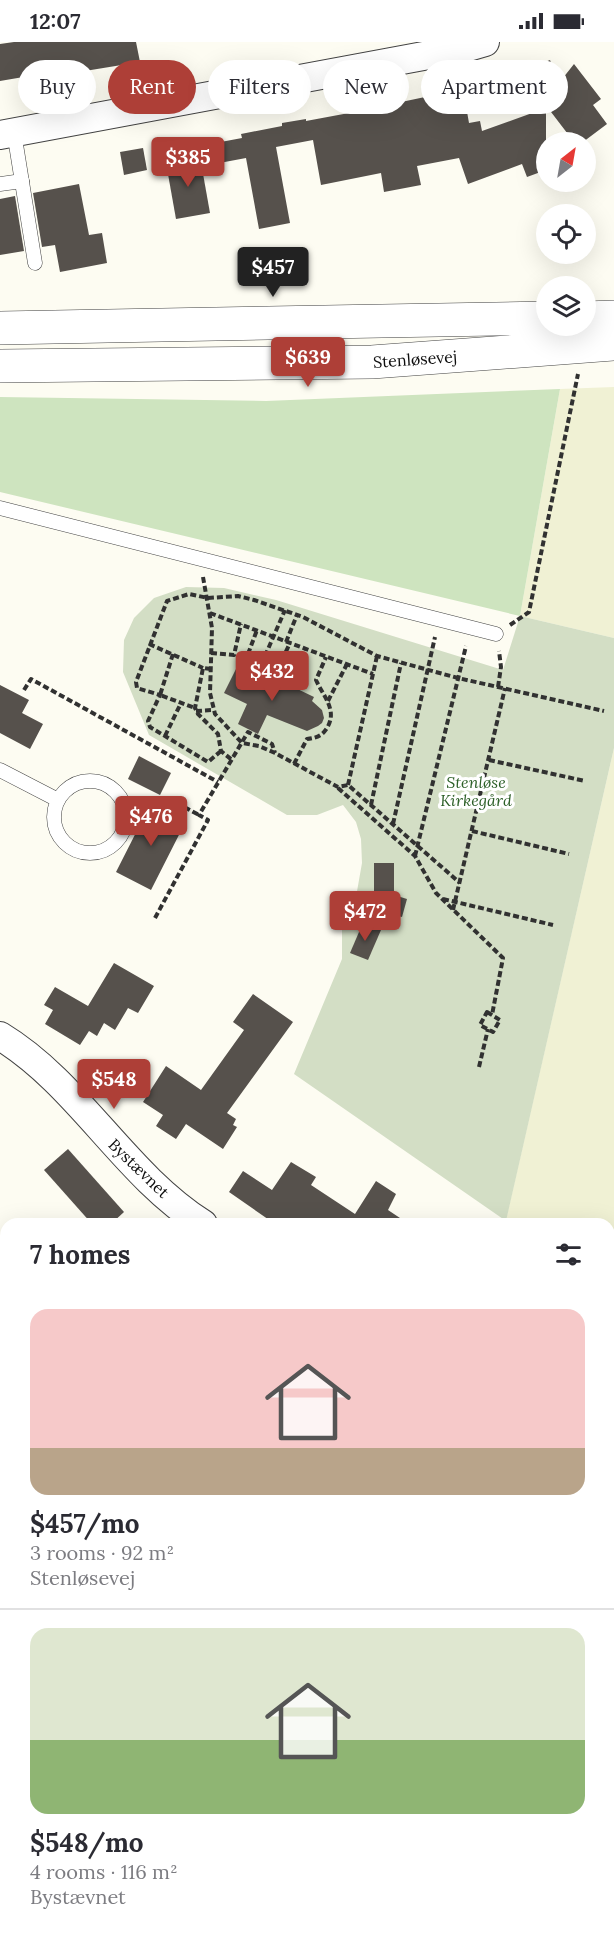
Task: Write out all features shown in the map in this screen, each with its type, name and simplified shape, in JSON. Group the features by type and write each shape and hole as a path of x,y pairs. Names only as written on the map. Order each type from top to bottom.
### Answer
{"street":[{"path":"7,133 461,49 485,42"},
{"path":"596,318 614,317"},
{"path":"0,328 536,318"},
{"name":"Stenløsevej","path":"0,366 372,362 614,344"},
{"name":"Bystævnet","path":"0,1036 18,1047 58,1083 142,1176 194,1218"}],"lane":[{"path":"7,133 22,181 35,263"},
{"path":"0,184 22,181"},
{"path":"0,508 496,634"},
{"path":"0,770 58,800"},
{"path":"95,781 109,786 120,796 126,810 126,824 121,836 112,846 99,852 85,853 72,848 62,839 55,827 54,813 58,800 68,789 81,782 95,781"}],"path":[{"path":"498,687 501,667 496,634 529,612 578,373"},
{"path":"204,578 212,628 210,693 213,710 242,743 259,746 275,753 338,787 415,856 441,899 503,958 492,1015"},
{"path":"213,710 196,709 137,688 136,682 149,644 167,601 189,594 207,598 238,596 297,615 377,656 458,678 604,711"},
{"path":"265,656 285,610"},
{"path":"210,613 373,674"},
{"path":"282,660 297,615"},
{"path":"393,824 439,620"},
{"path":"211,653 234,655 241,624"},
{"path":"415,856 471,628"},
{"path":"249,654 257,630"},
{"path":"149,644 203,669 211,669"},
{"path":"297,667 305,649"},
{"path":"173,654 160,695 148,721 150,727 208,762 221,751"},
{"path":"348,785 377,656"},
{"path":"294,764 307,739 317,737 328,726 332,712 316,680 326,657"},
{"path":"371,805 401,663"},
{"path":"328,702 346,664"},
{"path":"196,709 203,669"},
{"path":"24,690 31,679 218,782"},
{"path":"453,910 505,688"},
{"path":"165,736 181,703"},
{"path":"196,709 218,734 221,751 232,760"},
{"path":"199,815 248,732 272,744 275,753"},
{"path":"489,760 585,781"},
{"path":"348,785 460,883"},
{"path":"338,787 348,785"},
{"path":"126,810 150,798 175,802 208,820 155,918"},
{"path":"472,831 569,854"},
{"path":"441,899 553,925"},
{"path":"487,1012 500,1020 494,1032 488,1029 480,1025 487,1012"},
{"path":"479,1067 488,1029"}],"green space":[{"path":"614,387 614,638 520,616 560,389"},
{"path":"560,389 520,616 0,492 0,397 266,401"},
{"name":"Stenløse Kirkegård","path":"186,587 224,588 276,600 503,670 520,616 614,638 614,748 507,1218 502,1218 294,1074 342,959 342,926 356,897 362,863 361,839 356,822 343,805 317,815 287,815 149,735 123,672 124,640 134,618 154,598"},
{"path":"614,748 614,1218 506,1218"}],"building":[{"path":"136,42 140,60 108,60 108,67 96,69 96,60 18,60 18,78 0,81 0,44"},
{"path":"574,64 601,99 593,105 607,124 596,132 566,132 553,114 568,114 568,72"},
{"path":"421,98 421,114 467,114 469,123 480,121 482,131 529,114 546,114 546,132 536,132 536,174 527,177 522,164 468,184 459,158 417,166 421,185 384,192 381,173 321,185 313,140 276,147 290,223 259,229 246,158 214,164 210,144 242,138 241,134 306,119 306,121 344,114 409,114 409,100"},
{"path":"143,148 147,170 124,175 120,152"},
{"path":"200,157 210,213 176,219 166,163"},
{"path":"79,184 89,235 102,233 107,263 60,272 55,245 42,247 33,193"},
{"path":"15,196 24,251 0,255 0,199"},
{"path":"237,667 253,675 256,669 314,697 312,701 322,710 324,718 322,723 307,731 267,715 258,734 238,724 247,704 224,693"},
{"path":"0,685 29,700 22,713 43,724 30,749 0,733"},
{"path":"139,756 171,773 160,795 128,779"},
{"path":"150,805 185,823 151,890 116,872"},
{"path":"374,863 394,863 394,895 407,899 402,917 374,910"},
{"path":"362,925 381,930 368,960 350,953"},
{"path":"114,963 154,986 138,1013 128,1008 115,1030 104,1023 97,1036 89,1031 80,1045 45,1024 53,1010 44,1005 55,987 88,1006"},
{"path":"253,994 293,1022 227,1113 236,1119 233,1125 237,1127 223,1149 186,1124 176,1139 156,1126 163,1115 143,1102 166,1066 201,1090 244,1030 233,1022"},
{"path":"68,1149 124,1212 118,1218 87,1218 44,1170"},
{"path":"291,1162 316,1177 311,1185 355,1214 376,1181 396,1194 388,1210 400,1218 266,1218 229,1192 243,1171 272,1190"}]}
